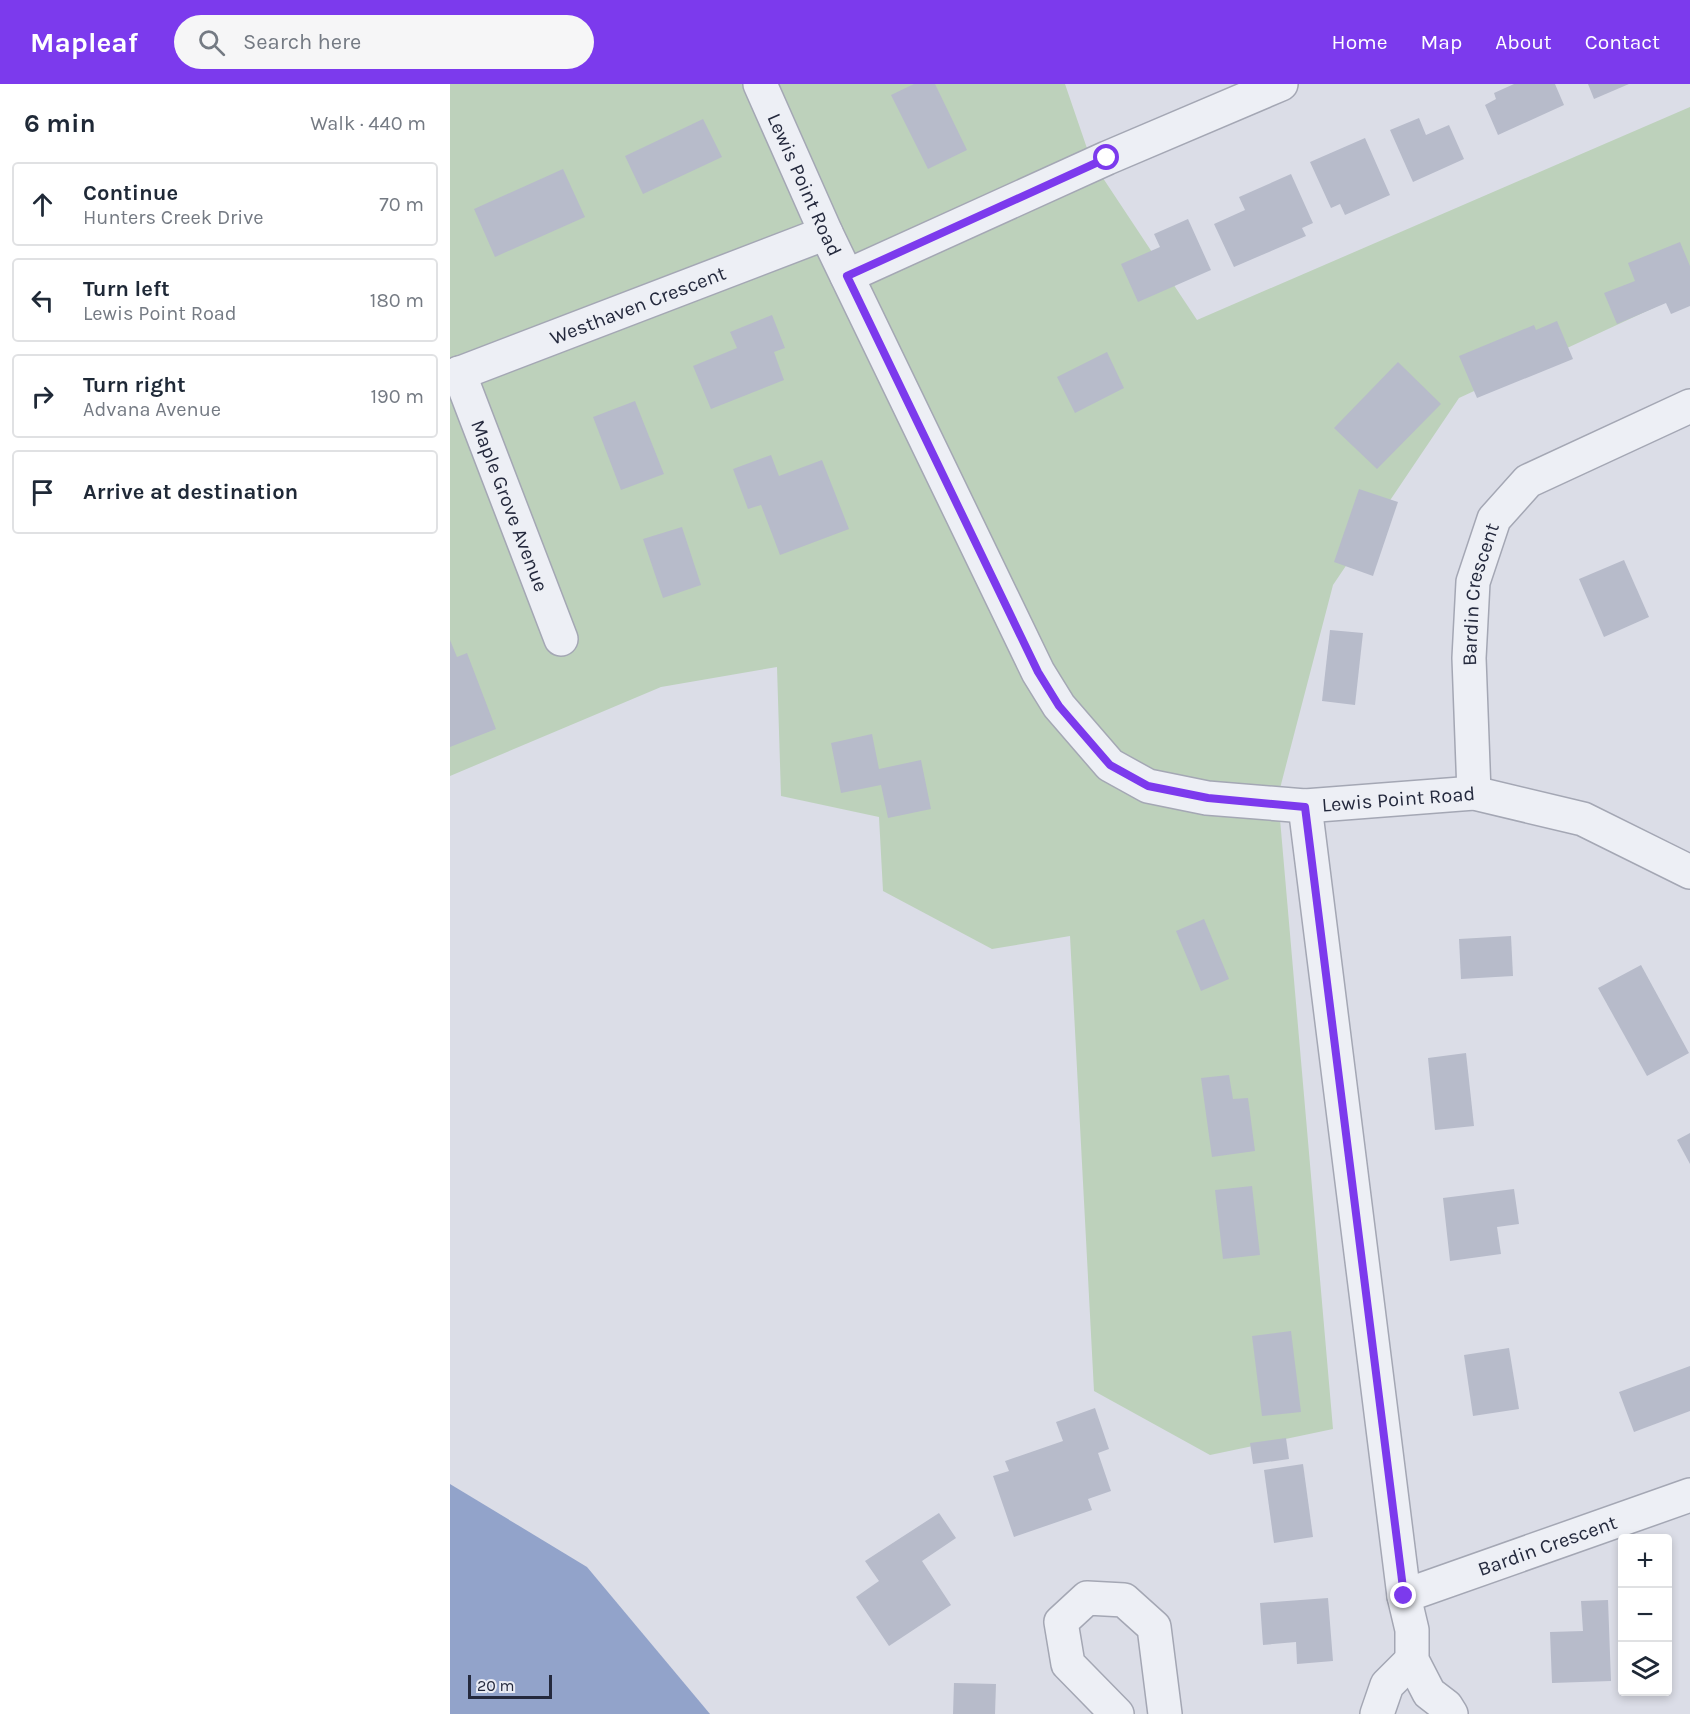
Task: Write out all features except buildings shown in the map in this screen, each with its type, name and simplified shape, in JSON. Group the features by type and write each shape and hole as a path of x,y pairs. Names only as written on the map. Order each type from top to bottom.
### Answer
{"street":[{"name":"Lewis Point Road","path":"760,84 826,233 1038,672 1059,706 1110,765 1148,786 1208,798 1305,807 1474,793 1583,819 1690,872"},
{"path":"847,276 1107,158 1223,95 1281,84"},
{"name":"Westhaven Crescent","path":"454,375 826,233"},
{"name":"Maple Grove Avenue","path":"454,375 561,639"},
{"name":"Bardin Crescent","path":"1474,793 1469,658 1473,582 1494,519 1528,481 1690,406"},
{"path":"1305,807 1404,1596 1412,1630 1412,1660 1429,1693 1446,1706 1451,1714"},
{"name":"Bardin Crescent","path":"1404,1596 1690,1495"},
{"path":"1117,1714 1068,1664 1061,1622 1087,1598 1124,1600 1154,1627 1165,1714"},
{"path":"1377,1714 1387,1685 1412,1660"}],"green space":[{"path":"450,84 1065,84 1091,160 1197,320 1690,107 1690,291 1459,398 1333,585 1278,796 1333,1429 1210,1455 1094,1391 1070,936 992,949 883,891 879,817 781,796 777,667 661,687 450,776"}],"water":[{"path":"450,1484 587,1567 710,1714 450,1714"}],"route":[{"path":"1107,158 847,276 1038,672 1059,706 1110,765 1148,786 1208,798 1305,807 1404,1596"}]}
